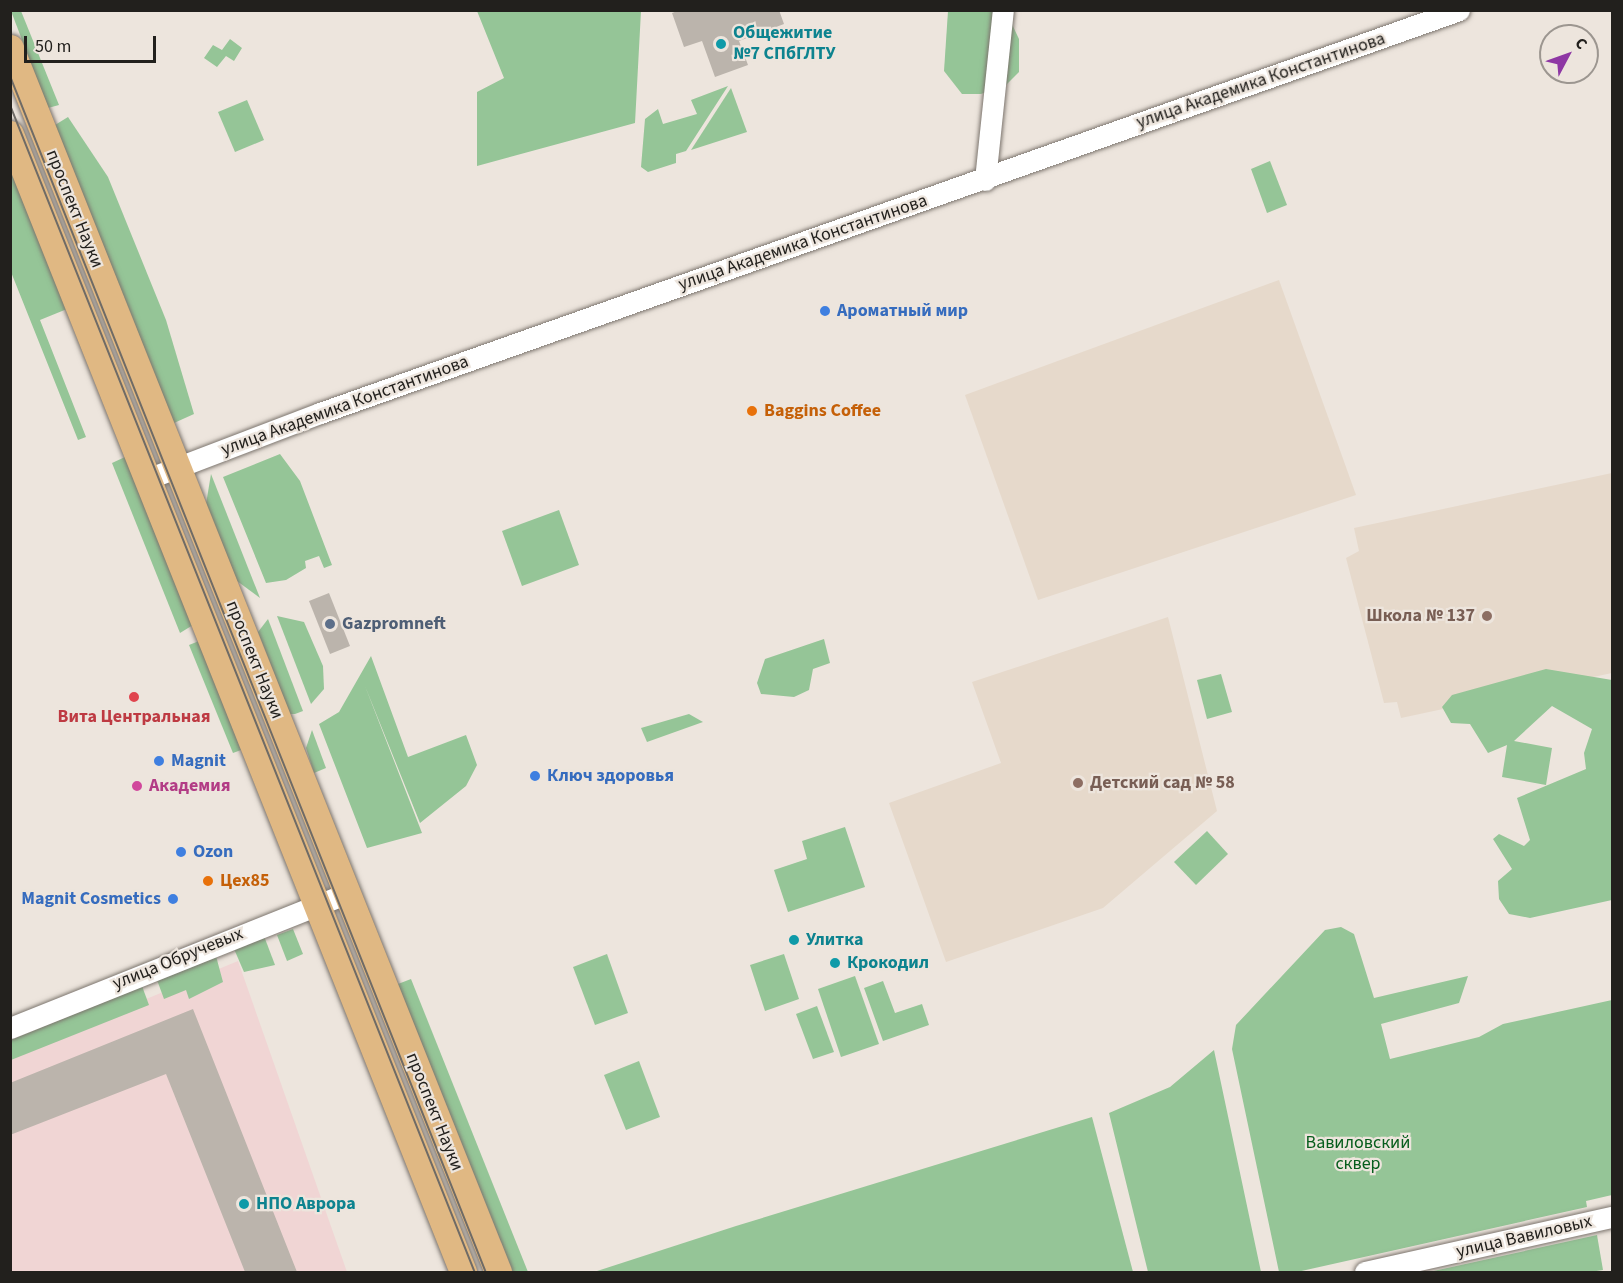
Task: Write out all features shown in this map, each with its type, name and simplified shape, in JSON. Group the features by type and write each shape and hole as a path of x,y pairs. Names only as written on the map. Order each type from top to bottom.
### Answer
{"main road":[{"name":"проспект Науки","path":"10,48 498,1272"},
{"name":"проспект Науки","path":"10,134 463,1272"}],"street":[{"path":"985,180 1003,10"},
{"name":"улица Академика Константинова","path":"147,479 1459,10"},
{"name":"улица Обручевых","path":"10,1028 347,893"},
{"name":"улица Вавиловых","path":"1365,1272 1612,1217"}],"shaded area":[{"path":"1279,280 1356,495 1038,600 965,395"},
{"name":"Школа № 137","path":"1612,473 1612,673 1401,718 1397,702 1384,703 1346,558 1359,551 1354,528"},
{"name":"Детский сад № 58","path":"1168,617 1217,811 1103,908 946,962 889,803 1001,763 972,682"},
{"path":"238,961 347,1272 11,1272 11,1055"}],"green space":[{"path":"11,11 21,11 59,105 48,108"},
{"path":"477,11 641,11 635,123 477,166 477,92 504,78"},
{"path":"948,11 999,11 1011,22 1019,39 1019,72 1006,85 981,94 962,94 944,71"},
{"path":"230,39 242,48 234,61 226,56 217,67 204,58 213,45 222,50"},
{"path":"728,86 686,151 676,154 676,163 648,172 641,167 645,119 658,109 663,124 697,114 691,100"},
{"path":"731,88 747,132 691,150"},
{"path":"247,100 264,140 235,152 218,112"},
{"path":"68,117 108,177 166,320 194,414 174,423 55,125"},
{"path":"1270,161 1287,205 1267,213 1251,169"},
{"path":"12,173 67,309 40,320 86,437 78,440 11,272"},
{"path":"280,454 300,481 332,565 324,568 319,556 305,561 306,568 286,580 266,583 223,477"},
{"path":"125,457 193,625 180,633 112,463"},
{"path":"211,474 260,598 237,581 206,504"},
{"path":"559,510 579,565 522,586 502,531"},
{"path":"277,616 304,622 323,666 324,689 311,704"},
{"path":"268,619 303,711 295,714 290,714 258,632"},
{"path":"824,639 830,663 813,669 809,690 794,697 761,694 757,683 765,659"},
{"path":"199,641 241,750 233,753 189,645"},
{"path":"371,656 408,757 466,735 477,765 466,786 420,823 365,686 422,833 367,848 319,724 339,712"},
{"path":"1546,669 1612,680 1612,900 1530,918 1509,914 1499,899 1498,881 1512,869 1493,839 1499,834 1524,846 1530,840 1517,798 1586,769 1584,753 1592,729 1552,706 1514,741 1552,748 1546,785 1502,777 1507,745 1488,753 1470,724 1451,723 1442,707 1452,695"},
{"path":"1221,674 1232,712 1207,719 1197,680"},
{"path":"689,714 703,722 647,742 641,728"},
{"path":"312,730 326,768 314,773 306,748"},
{"path":"845,827 865,887 788,912 774,870 807,859 802,841"},
{"path":"1207,831 1228,854 1196,885 1174,862"},
{"name":"Вавиловский сквер","path":"1341,927 1354,934 1374,998 1468,976 1459,1003 1381,1024 1390,1059 1479,1037 1503,1024 1612,1000 1612,1195 1586,1201 1587,1207 1297,1272 1279,1272 1232,1049 1236,1025 1325,930"},
{"path":"293,929 303,954 287,961 277,935"},
{"path":"264,936 275,965 244,972 234,949"},
{"path":"607,954 628,1013 595,1025 573,967"},
{"path":"784,954 799,999 765,1011 750,965"},
{"path":"216,956 223,982 189,999 186,990 164,999 157,980"},
{"path":"855,976 879,1044 841,1057 818,989"},
{"path":"411,979 528,1272 513,1272 398,984"},
{"path":"883,981 895,1013 922,1004 929,1025 883,1041 864,988"},
{"path":"142,986 149,1005 11,1060 11,1040"},
{"path":"817,1006 834,1052 813,1059 796,1014"},
{"path":"1214,1050 1261,1272 1148,1272 1109,1113 1170,1087"},
{"path":"639,1061 660,1117 626,1130 604,1075"},
{"path":"1092,1117 1133,1272 594,1272 736,1226"},
{"path":"1597,1235 1603,1270 1590,1272 1429,1272"}],"building":[{"name":"Общежитие №7 СПбГЛТУ","path":"680,10 779,10 784,24 739,41 748,65 715,77 702,41 684,47 672,13"},
{"name":"Gazpromneft","path":"329,593 350,646 330,654 309,601"},
{"name":"НПО Аврора","path":"193,1009 297,1272 245,1272 166,1074 10,1135 10,1083"}],"tram line":[{"path":"10,75 486,1272"},
{"path":"10,104 475,1272"}],"place":[{"name":"Общежитие №7 СПбГЛТУ","path":"721,44"},
{"name":"Ароматный мир","path":"825,311"},
{"name":"Baggins Coffee","path":"752,411"},
{"name":"Школа № 137","path":"1487,616"},
{"name":"Gazpromneft","path":"330,624"},
{"name":"Вита Центральная","path":"134,697"},
{"name":"Magnit","path":"159,761"},
{"name":"Ключ здоровья","path":"535,776"},
{"name":"Детский сад № 58","path":"1078,783"},
{"name":"Академия","path":"137,786"},
{"name":"Ozon","path":"181,852"},
{"name":"Цех85","path":"208,881"},
{"name":"Magnit Cosmetics","path":"173,899"},
{"name":"Улитка","path":"794,940"},
{"name":"Крокодил","path":"835,963"},
{"name":"НПО Аврора","path":"244,1204"}]}
